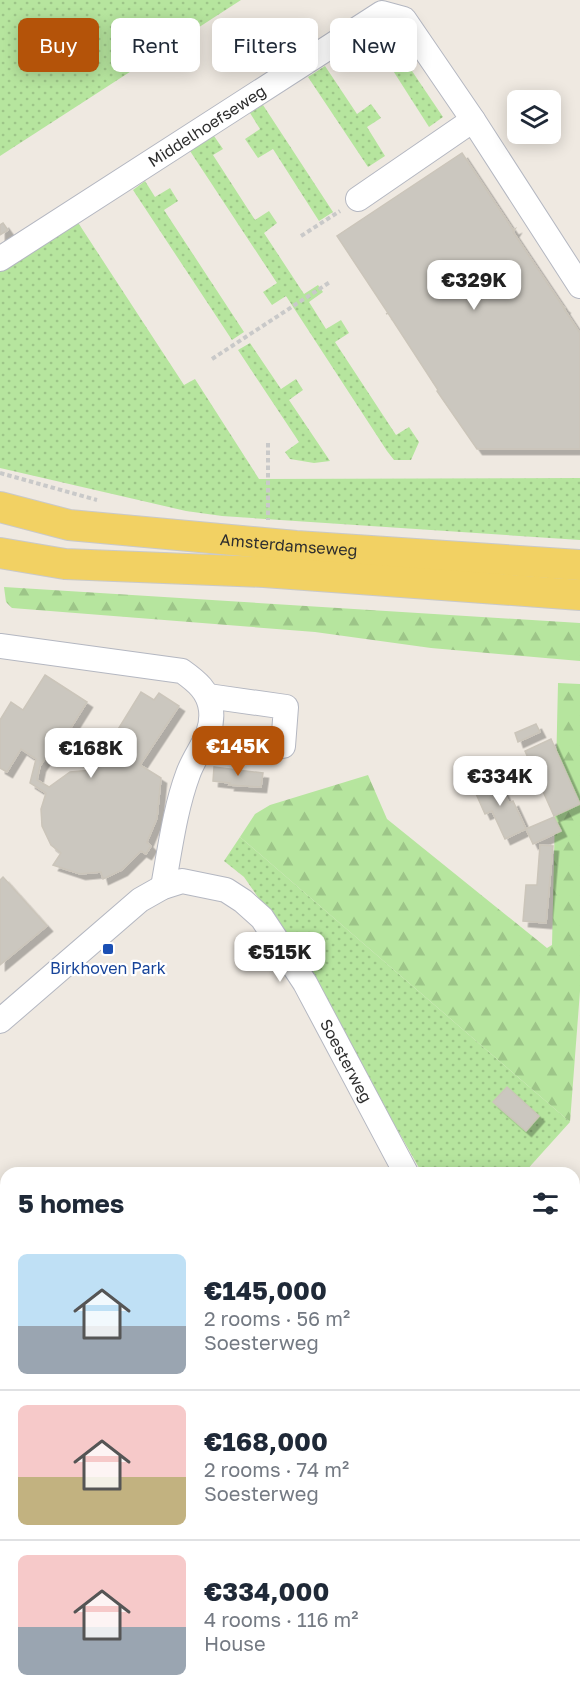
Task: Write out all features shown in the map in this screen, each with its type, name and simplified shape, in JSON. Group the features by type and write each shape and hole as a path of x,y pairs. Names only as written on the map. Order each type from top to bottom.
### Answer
{"main road":[{"name":"Amsterdamseweg","path":"0,507 69,525 296,546 580,565"},
{"name":"Amsterdamseweg","path":"0,553 65,564 264,572 580,595"}],"street":[{"name":"Middelhoefseweg","path":"0,259 382,13 404,19 473,120 580,286"},
{"path":"358,199 473,120"},
{"path":"0,646 182,671 198,682 208,696 211,711 207,740 188,772 163,887"},
{"path":"207,740 282,746 286,707 208,696"},
{"name":"Soesterweg","path":"0,1021 140,900 163,887 182,881 209,885 243,901 262,918 305,983 403,1167"}],"path":[{"path":"300,236 358,199"},
{"path":"212,359 330,282"},
{"path":"268,442 268,510"}],"green space":[{"path":"0,0 241,0 200,27 200,18 111,18 111,72 130,72 0,156"},
{"path":"325,66 357,114 371,104 381,118 367,127 385,156 368,167 308,77"},
{"path":"394,72 413,72 443,117 429,127"},
{"path":"263,105 333,212 319,221 273,149 258,158 245,139 260,129 250,113"},
{"path":"214,136 223,149 213,155 255,220 269,211 277,223 264,233 304,294 318,285 323,292 309,302 326,329 341,320 349,333 335,342 396,435 409,427 419,442 411,460 394,460 387,451 286,296 272,305 263,292 277,283 190,151"},
{"path":"145,181 155,197 170,188 178,201 164,210 244,332 232,340 133,190"},
{"path":"77,221 184,385 195,379 259,479 580,478 580,540 222,516 186,511 0,468 0,271"},
{"path":"250,343 281,389 296,379 303,390 289,400 330,461 314,463 290,459 285,452 299,442 238,350"},
{"path":"4,587 580,623 580,661 431,648 315,632 12,608 6,602"},
{"path":"558,683 580,684 580,991 570,1122 240,837 255,814 270,805 368,775 387,819 547,948 552,945"},
{"path":"240,837 570,1122 529,1167 419,1167 298,955 244,877 224,861"}],"building":[{"path":"462,153 513,230 515,229 513,232 565,307 564,309 580,333 580,449 477,449 337,236"},
{"path":"3,223 8,230 0,235 0,225"},
{"path":"45,675 87,702 57,750 53,747 40,766 37,780 49,787 70,772 93,770 141,692 154,700 159,693 179,706 140,765 161,778 157,818 147,842 151,846 146,854 141,851 122,870 103,879 101,872 80,874 53,865 61,853 51,845 42,826 41,809 46,793 30,783 36,759 21,749 7,772 0,768 0,720 11,702 23,710"},
{"path":"536,724 540,732 518,742 515,733"},
{"path":"551,739 580,804 554,816 525,751"},
{"path":"214,767 263,773 261,787 229,785 230,783 213,781"},
{"path":"496,777 509,803 513,801 526,829 505,839 492,811 485,814 473,787"},
{"path":"554,817 561,831 533,844 526,829"},
{"path":"540,845 553,846 546,923 523,921 526,885 537,885"},
{"path":"3,877 47,926 0,965 0,880"},
{"path":"507,1087 539,1116 526,1131 493,1102"}],"place":[{"name":"Birkhoven Park","path":"108,949"}]}
